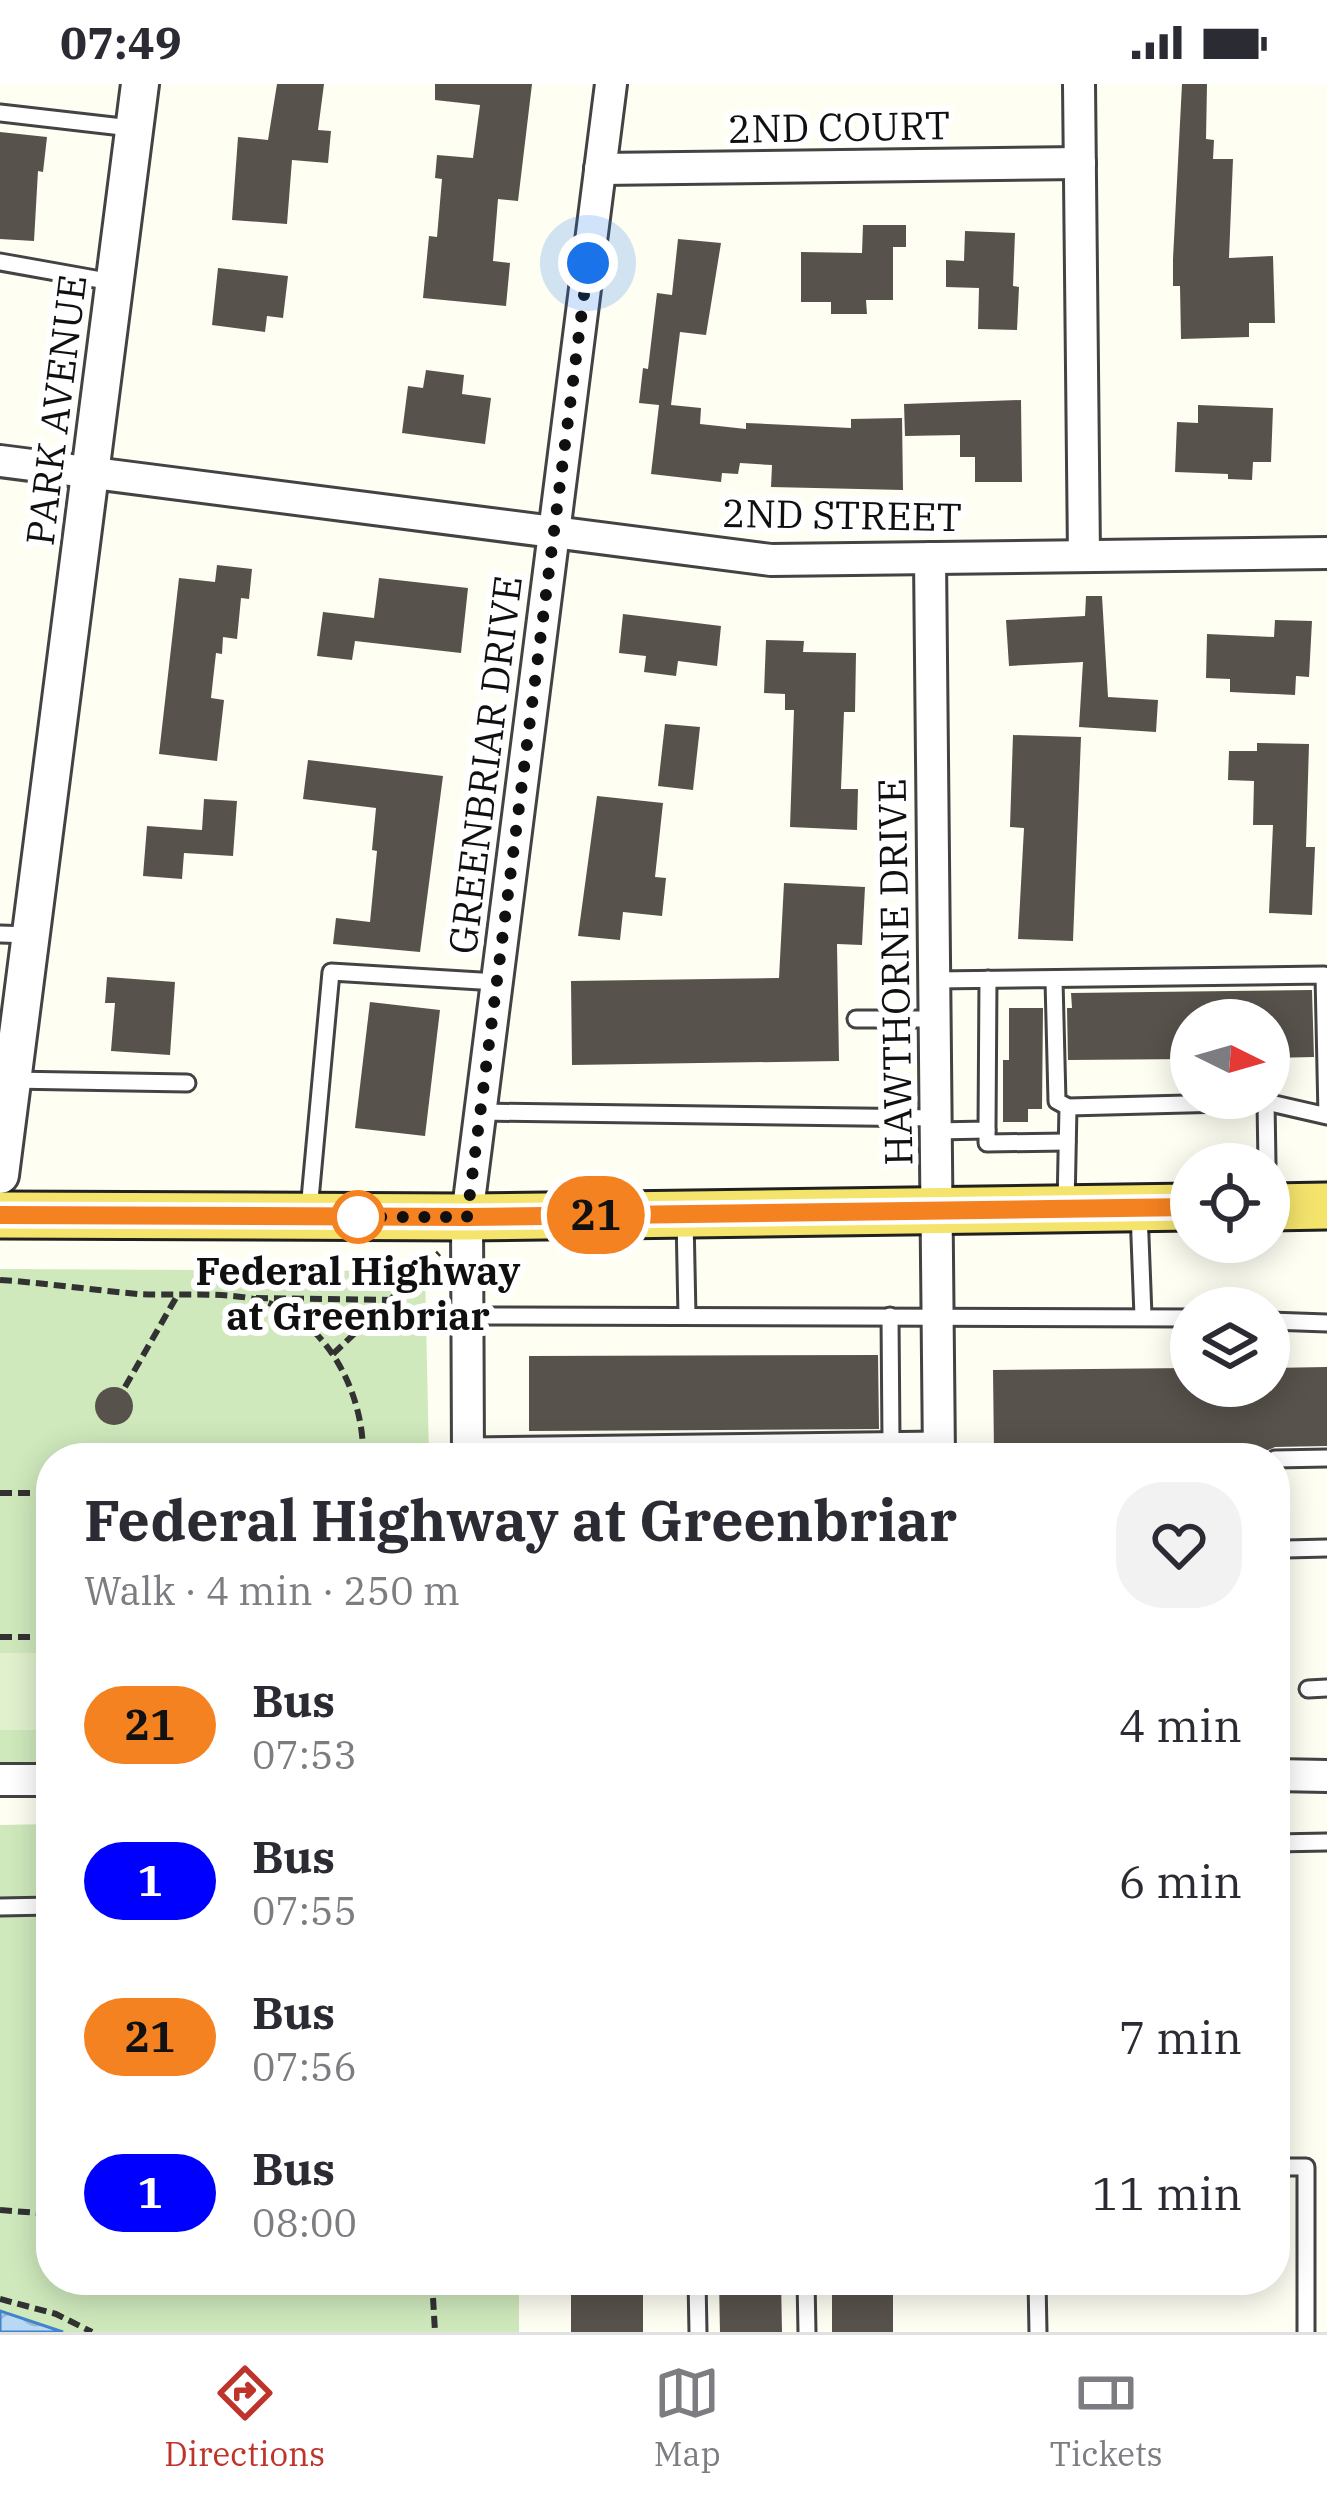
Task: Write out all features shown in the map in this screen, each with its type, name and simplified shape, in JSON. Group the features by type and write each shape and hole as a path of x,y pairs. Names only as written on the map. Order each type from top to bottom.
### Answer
{"main road":[{"path":"1290,1207 1327,1206"},
{"path":"0,1215 467,1217 1170,1208"}],"street":[{"name":"PARK AVENUE","path":"0,1175 15,935 90,472 140,84"},
{"name":"GREENBRIAR DRIVE","path":"468,1443 467,1217 611,84"},
{"path":"1079,84 1084,556"},
{"name":"2ND COURT","path":"600,169 1080,163"},
{"name":"2ND STREET","path":"0,461 771,560 1327,553"},
{"name":"HAWTHORNE DRIVE","path":"930,558 939,1443"},
{"path":"1290,1775 1327,1776"},
{"path":"0,1780 36,1780"}],"lane":[{"path":"0,113 134,128"},
{"path":"0,262 115,282"},
{"path":"309,1216 331,972 496,982"},
{"path":"934,980 1324,975 1327,1116 1290,1108"},
{"path":"988,979 987,1143 1067,1142"},
{"path":"1054,980 1057,1101 1068,1107 1170,1104"},
{"path":"856,1018 934,1019"},
{"path":"6,1080 187,1083"},
{"path":"1066,1209 1068,1107"},
{"path":"480,1112 936,1124 987,1130"},
{"path":"1139,1208 1143,1316"},
{"path":"685,1214 687,1316"},
{"path":"467,1316 1170,1317"},
{"path":"890,1316 890,1441"},
{"path":"1290,1322 1327,1323"},
{"path":"813,1443 902,1443"},
{"path":"1290,1459 1327,1458"},
{"path":"1290,1549 1327,1548"},
{"path":"1308,1689 1327,1688"},
{"path":"1290,1843 1327,1842"},
{"path":"0,1907 36,1906"},
{"path":"1290,2167 1306,2168 1306,2332"},
{"path":"697,2295 698,2332"},
{"path":"806,2295 807,2332"},
{"path":"1037,2295 1038,2332"}],"path":[{"path":"333,1354 428,1268 467,1217"},
{"path":"0,1280 177,1296 391,1300"},
{"path":"125,1387 177,1296"},
{"path":"252,1298 307,1324 333,1354 358,1413 361,1443"},
{"path":"0,1493 36,1493"},
{"path":"0,1637 36,1637"},
{"path":"0,2210 36,2213"},
{"path":"433,2295 435,2332"},
{"path":"0,2299 56,2314 92,2332"}],"green space":[{"path":"0,1269 425,1271 429,1443 36,1443 36,1766 0,1766"},
{"path":"0,1653 36,1653 36,1730 0,1730"},
{"path":"36,1824 36,2295 519,2295 519,2332 63,2332 0,2311 0,1825"}],"water":[{"path":"0,2311 63,2332 0,2332"}],"building":[{"path":"277,84 324,84 318,130 331,131 328,163 292,160 287,224 232,220 238,137 268,140"},
{"path":"435,84 532,84 518,201 498,199 493,261 510,263 506,306 423,298 429,236 437,237 442,179 435,178 437,155 473,158 480,105 435,100"},
{"path":"1182,84 1207,84 1206,139 1214,140 1213,159 1233,159 1229,258 1273,256 1275,323 1249,323 1249,337 1181,339 1180,286 1173,286 1173,259"},
{"path":"0,132 47,137 43,172 38,171 34,241 0,239"},
{"path":"863,225 906,225 906,247 893,247 893,300 866,300 867,314 831,314 831,302 801,302 801,252 862,253"},
{"path":"965,231 1015,233 1017,330 978,329 979,288 946,287 946,260 964,261"},
{"path":"678,239 721,243 706,335 680,332 671,405 701,408 700,424 746,429 746,423 851,428 851,419 902,418 903,490 771,487 772,465 740,463 738,474 722,473 721,482 651,474 659,405 639,403 643,368 648,369 657,293 672,295"},
{"path":"218,268 288,276 283,318 267,316 265,332 212,325"},
{"path":"426,370 464,375 462,394 491,398 485,444 402,433 408,386 423,388"},
{"path":"1021,400 1022,482 975,482 975,457 960,457 960,435 905,436 904,404"},
{"path":"1198,405 1273,408 1271,462 1253,462 1252,480 1175,472 1177,422 1198,423"},
{"path":"217,565 252,569 249,599 241,598 237,639 223,637 222,654 216,653 211,698 224,700 217,761 159,754 179,578 215,582"},
{"path":"379,578 468,588 461,653 355,641 352,660 317,656 323,612 374,618"},
{"path":"1086,596 1102,596 1108,697 1158,700 1156,732 1079,727 1083,662 1009,666 1006,620 1085,616"},
{"path":"623,614 721,626 717,666 678,661 676,676 644,672 646,656 619,653"},
{"path":"1275,620 1312,621 1309,677 1296,676 1295,695 1230,692 1230,679 1206,678 1207,634 1274,637"},
{"path":"766,640 804,641 803,652 856,653 855,712 844,712 841,789 858,789 857,830 790,827 794,710 785,710 785,694 764,693"},
{"path":"665,724 700,727 693,790 658,786"},
{"path":"1013,735 1081,737 1073,941 1018,939 1024,828 1010,827"},
{"path":"1257,743 1309,744 1306,847 1315,847 1312,915 1269,913 1273,825 1253,825 1254,781 1228,780 1229,751 1257,751"},
{"path":"308,760 443,776 420,952 333,944 336,918 370,922 376,808 303,799"},
{"path":"597,796 663,803 655,877 666,878 662,916 623,912 620,940 578,936"},
{"path":"204,799 237,801 233,856 184,853 182,879 143,876 147,826 202,830"},
{"path":"784,883 865,887 862,945 837,944 839,1061 572,1065 571,981 779,978"},
{"path":"107,977 175,982 170,1055 111,1051 115,1003 105,1003"},
{"path":"1312,990 1314,1057 1290,1058 1290,999 1170,999 1170,1059 1068,1060 1071,993"},
{"path":"370,1002 440,1010 425,1136 355,1128"},
{"path":"1009,1008 1043,1008 1042,1109 1028,1109 1028,1122 1003,1122"},
{"path":"878,1355 879,1429 529,1431 529,1356"},
{"path":"1327,1367 1327,1446 994,1443 993,1370 1170,1368 1170,1407 1290,1407 1290,1368"},
{"path":"114,1387 128,1392 133,1406 128,1420 114,1425 100,1420 95,1406 100,1392"},
{"path":"571,2295 643,2295 643,2332 571,2332"},
{"path":"719,2295 781,2295 782,2332 720,2332"},
{"path":"832,2295 893,2295 893,2332 832,2332"}],"bus line":[{"name":"21","path":"0,1215 467,1217 1170,1207"}],"place":[{"name":"Federal Highway at Greenbriar","path":"358,1217"}],"route":[{"path":"358,1217 348,1217 467,1217 588,263"}]}
